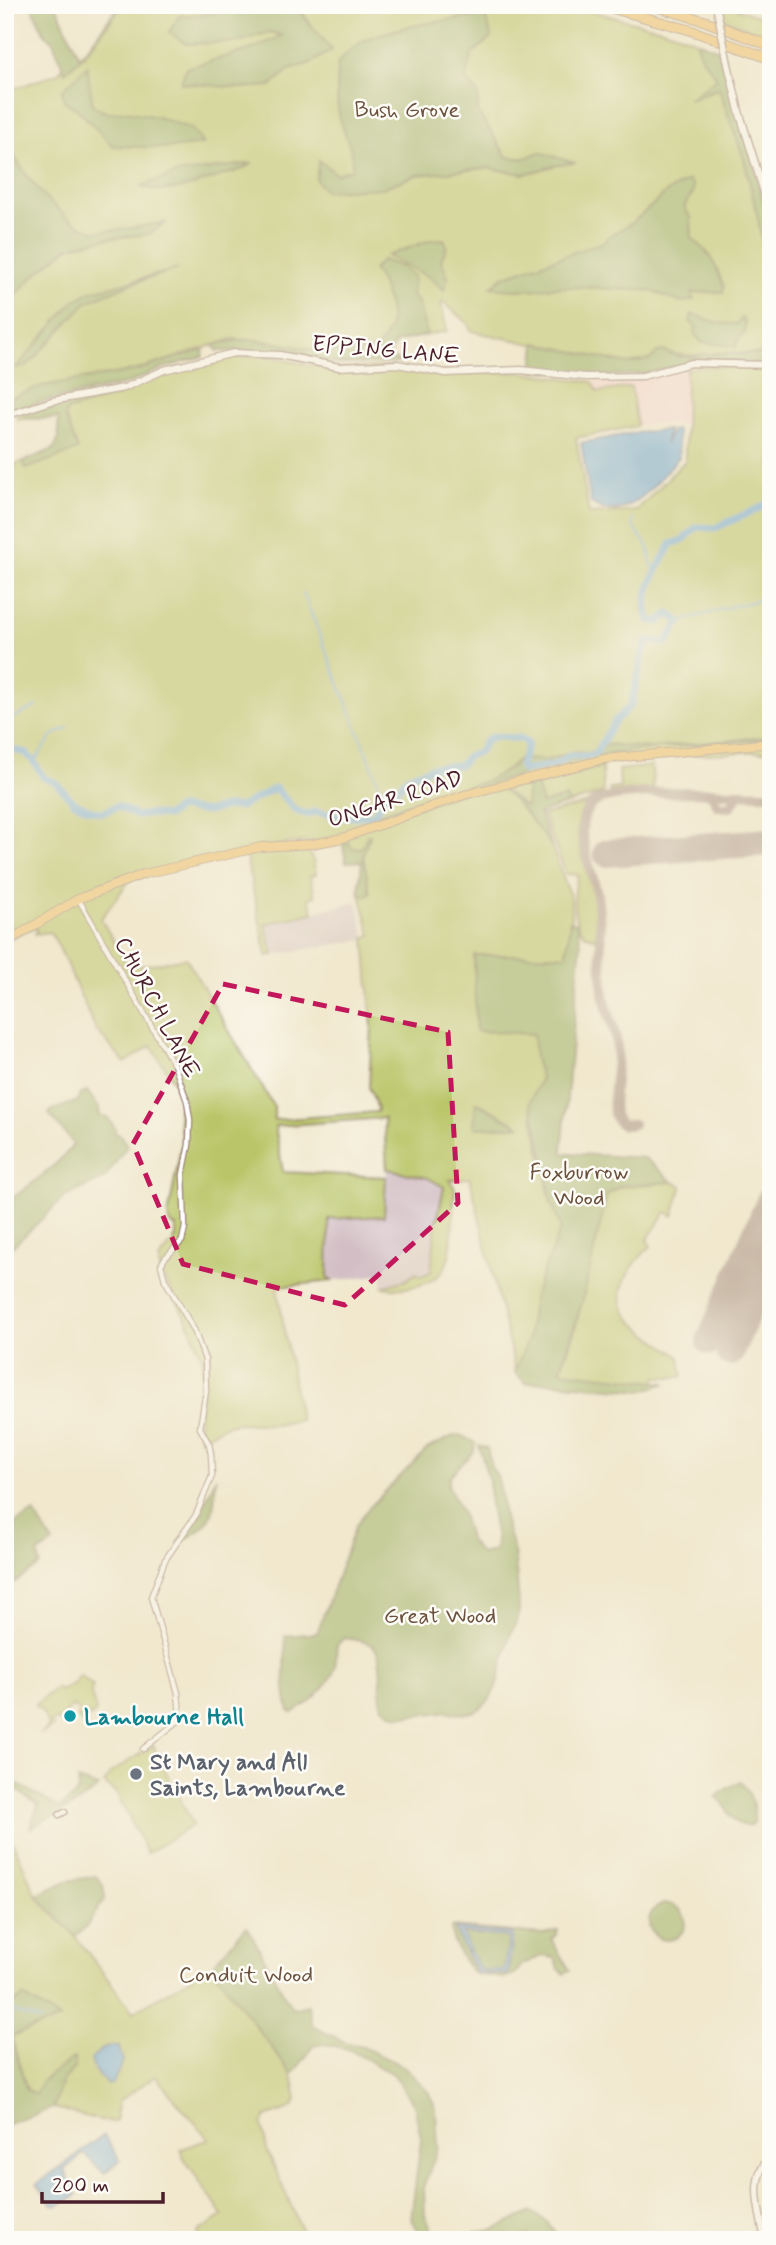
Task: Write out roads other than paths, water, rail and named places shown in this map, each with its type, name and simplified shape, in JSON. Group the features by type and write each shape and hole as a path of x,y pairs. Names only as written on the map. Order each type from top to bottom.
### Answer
{"highway":[{"path":"600,5 690,30 771,59"},
{"path":"650,5 705,21 771,46"}],"main road":[{"name":"ONGAR ROAD","path":"5,943 78,899 144,874 261,847 312,844 343,838 464,795 584,763 771,744"}],"street":[{"path":"716,5 739,111 771,215"},
{"name":"EPPING LANE","path":"5,416 52,401 124,388 164,370 234,353 280,355 339,367 397,364 446,373 521,370 585,377 643,376 699,363 771,365"},
{"name":"CHURCH LANE","path":"78,899 174,1067 187,1101 190,1120 190,1139 183,1175 186,1215 184,1234 182,1241 164,1258 161,1265 165,1280 194,1330 205,1360 206,1391 200,1428 211,1454 212,1476 196,1516 165,1560 151,1597 151,1605 175,1681 180,1709 177,1722 143,1749"},
{"path":"58,1815 65,1812"},
{"path":"765,2240 757,2181 762,2166 771,2156"}],"water":[{"path":"668,430 665,444 672,430 677,430 679,457 651,489 628,506 616,510 604,509 591,503 581,443 640,432"},
{"path":"455,1929 513,1934 508,1974 477,1973 466,1952 470,1951 480,1970 504,1970 509,1937 462,1933 469,1949 465,1951"},
{"path":"110,2046 119,2047 123,2061 113,2083 107,2085 94,2069 91,2060 100,2050"},
{"path":"104,2135 120,2161 104,2173 82,2155 64,2170 77,2196 57,2206 53,2205 37,2184"}],"waterway":[{"path":"5,748 26,753 44,778 55,782 74,802 102,813 117,806 137,816 167,816 179,808 207,812 240,807 275,788 295,810 302,813 315,812 347,817 373,815 386,797 396,791 407,777 433,767 460,765 468,756 480,752 487,740 496,736 520,738 528,744 520,766 523,771 555,765 569,756 591,756 615,721 631,705 648,641 666,643 680,622 669,614 659,622 649,620 647,610 648,590 671,544 683,540 697,527 715,528 762,507 771,500"},
{"path":"633,519 633,527 649,548 651,563 656,572"},
{"path":"303,593 386,797"},
{"path":"680,622 771,597"},
{"path":"5,722 37,706"},
{"path":"34,762 53,735 68,728"},
{"path":"5,1997 15,2012 41,2021"}],"place":[{"name":"Lambourne Hall","path":"70,1716"},
{"name":"St Mary and All Saints, Lambourne","path":"136,1774"}],"park label":[{"name":"Bush Grove","path":"407,109"},
{"name":"Foxburrow Wood","path":"579,1184"},
{"name":"Great Wood","path":"440,1615"},
{"name":"Conduit Wood","path":"246,1974"}]}
